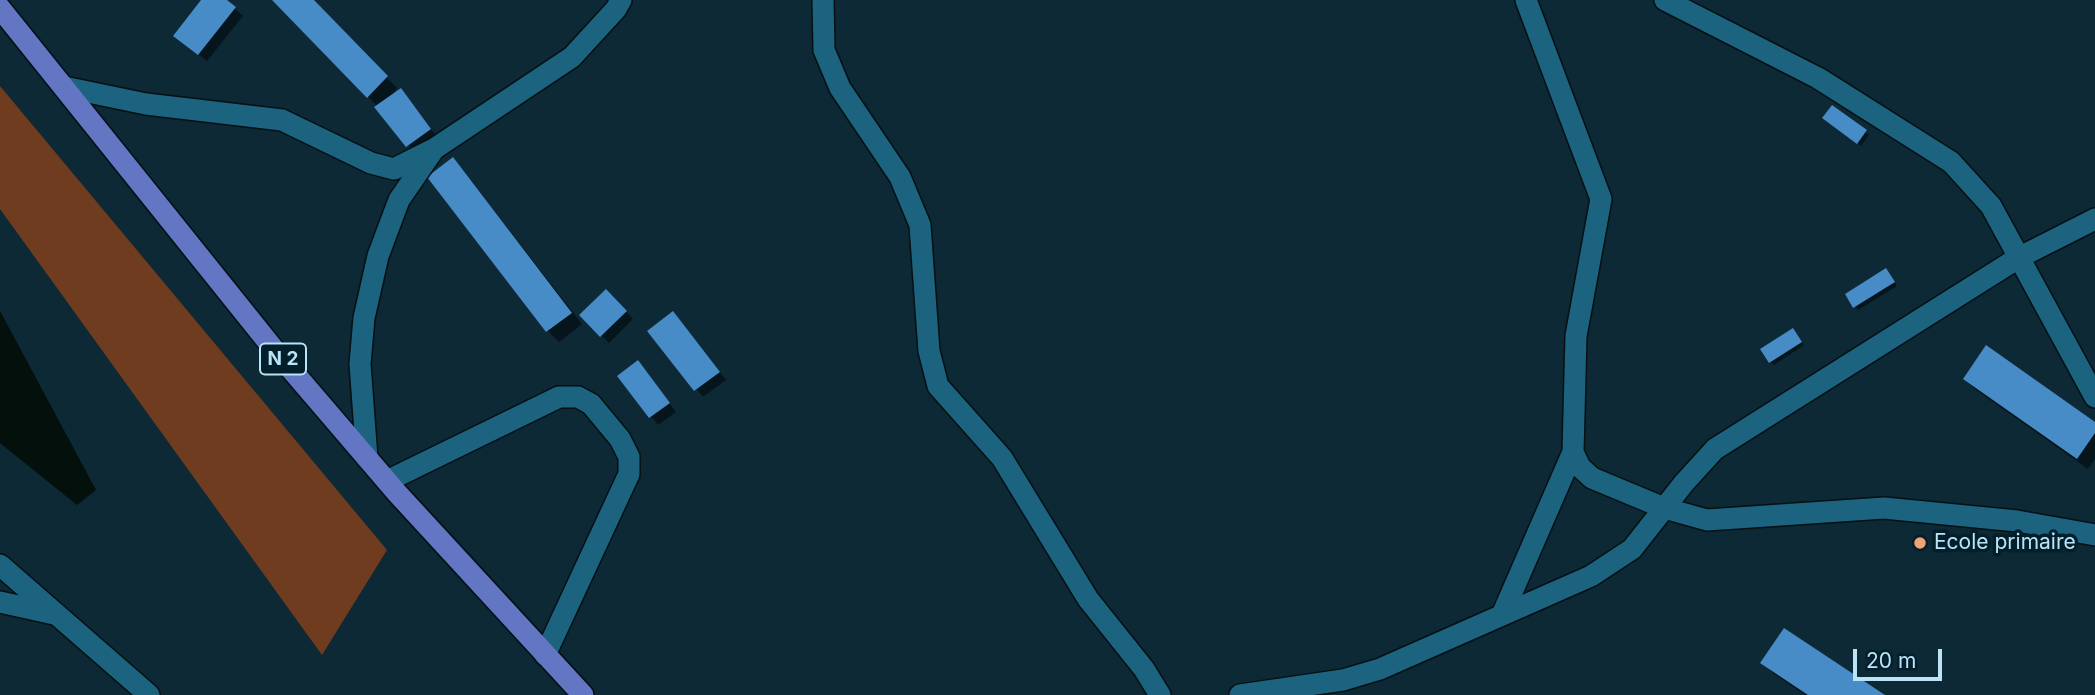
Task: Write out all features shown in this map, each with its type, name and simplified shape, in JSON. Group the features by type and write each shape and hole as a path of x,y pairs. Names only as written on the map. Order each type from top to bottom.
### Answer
{"main road":[{"name":"N 2","path":"0,8 272,347 387,481 583,695"}],"street":[{"path":"64,87 146,104 282,120 371,163 394,169 434,149 572,57 621,0"},
{"path":"823,0 824,50 834,76 900,177 920,225 929,351 938,386 1002,458 1088,599 1144,669 1160,695"},
{"path":"1502,615 1573,452 1576,336 1601,199 1526,0"},
{"path":"1665,0 1818,78 1951,162 1990,206 2095,397"},
{"path":"368,458 360,364 364,318 378,256 399,201 434,149"},
{"path":"1240,695 1343,680 1380,669 1591,576 1632,549 1715,449 2018,258 2095,219"},
{"path":"387,481 559,397 578,397 591,404 620,439 629,457 629,474 545,655"},
{"path":"1573,452 1580,467 1592,478 1664,508 1707,520 1884,508 2017,521 2095,535"},
{"path":"0,565 149,695"},
{"path":"0,602 56,614"}],"shaded area":[{"path":"0,86 387,550 322,655 0,209"},
{"path":"0,311 96,490 77,505 0,443"}],"building":[{"path":"201,0 227,0 236,7 198,55 173,36"},
{"path":"272,0 314,0 388,76 367,98"},
{"path":"401,88 431,129 406,147 374,107"},
{"path":"1832,105 1867,130 1857,144 1822,118"},
{"path":"453,157 572,313 546,332 427,177"},
{"path":"1886,268 1895,282 1853,308 1845,294"},
{"path":"606,289 627,311 600,337 579,315"},
{"path":"673,311 720,372 694,391 647,331"},
{"path":"1793,328 1802,342 1769,363 1760,349"},
{"path":"1986,345 2095,422 2095,433 2077,459 1963,379"},
{"path":"638,360 670,403 649,418 617,376"},
{"path":"1784,628 1885,695 1808,695 1760,663"}],"place":[{"name":"Ecole primaire","path":"1920,543"}]}
